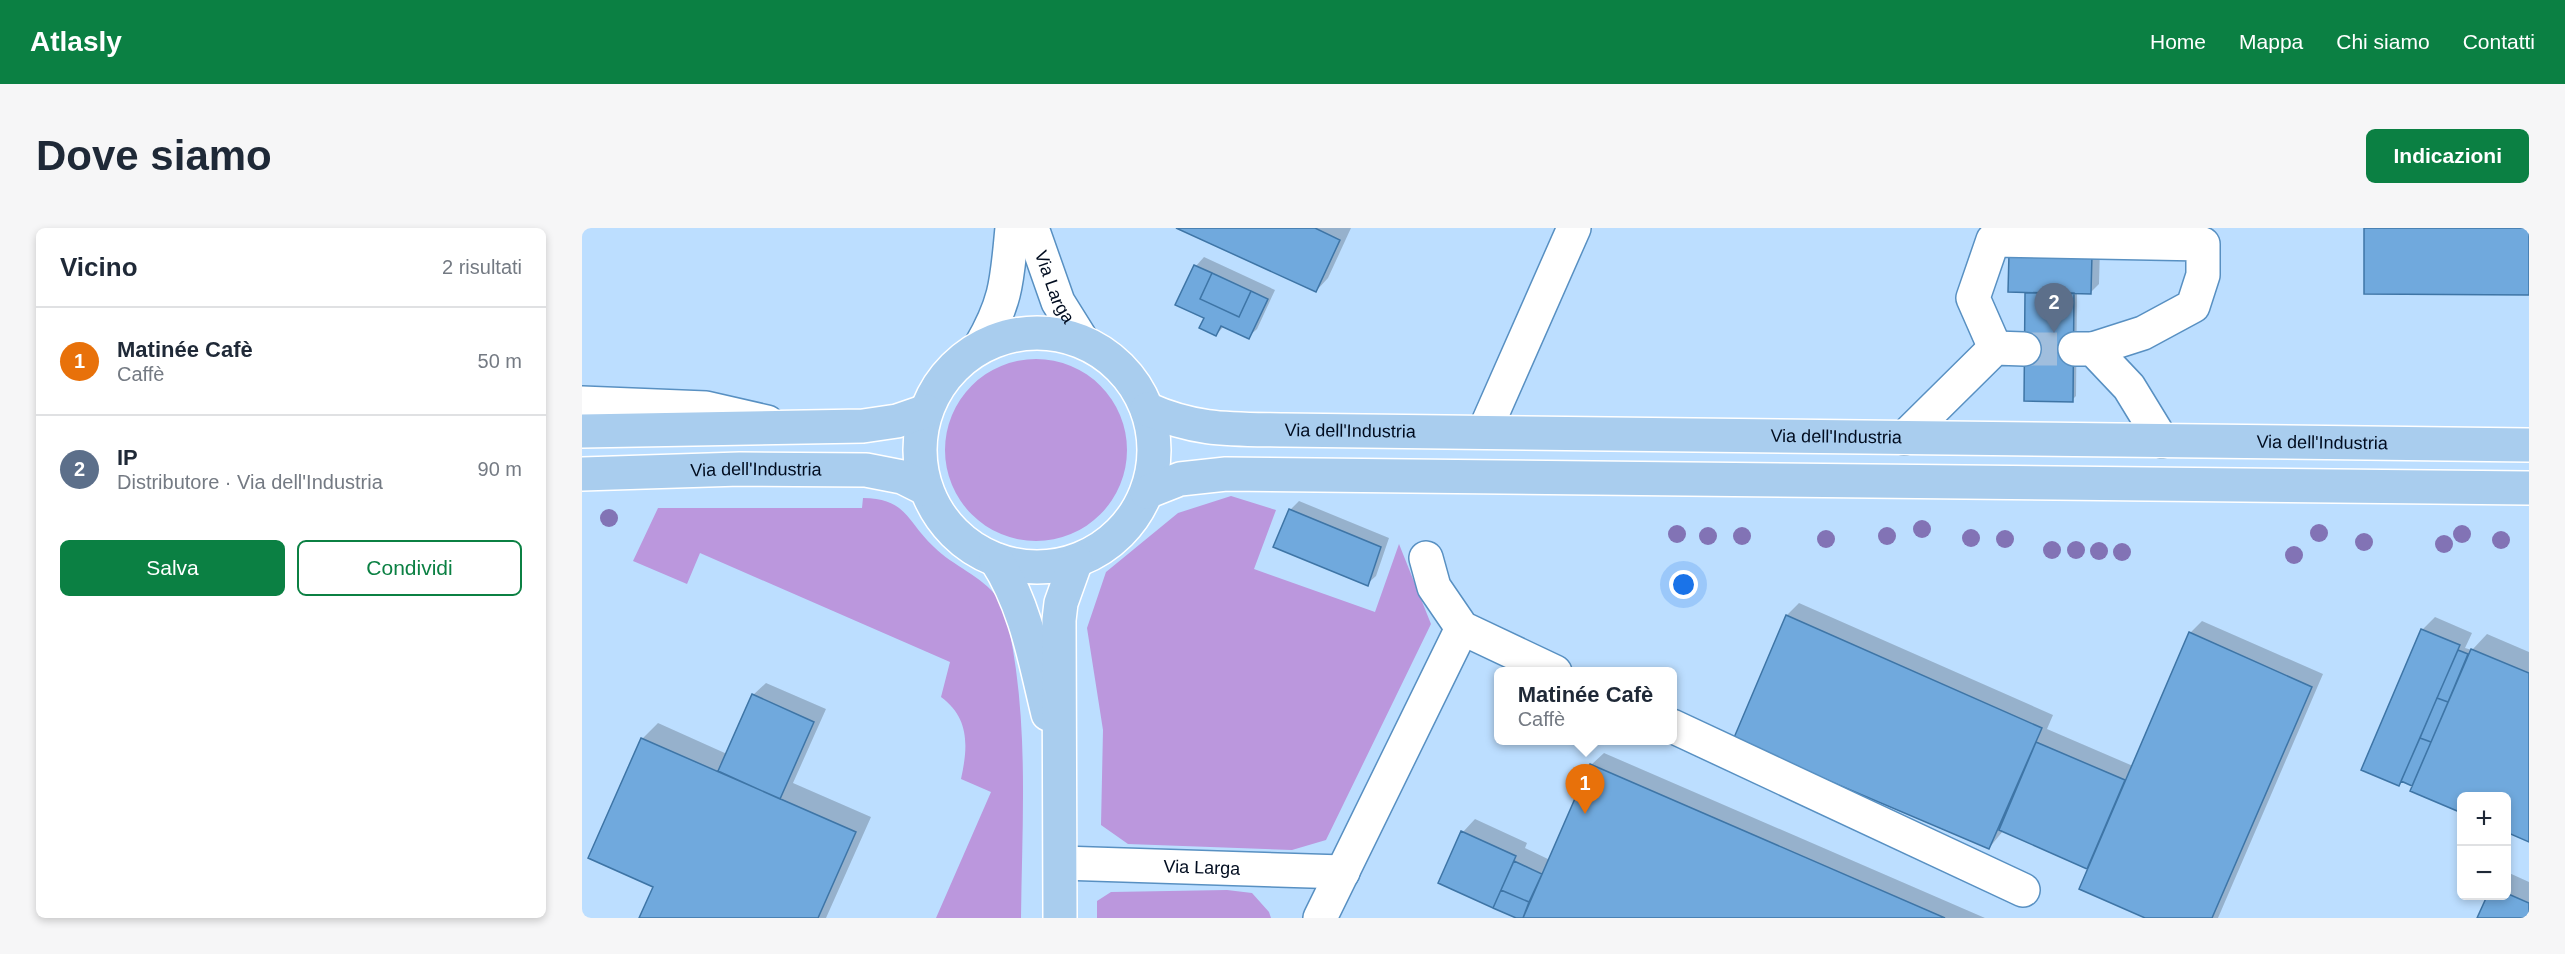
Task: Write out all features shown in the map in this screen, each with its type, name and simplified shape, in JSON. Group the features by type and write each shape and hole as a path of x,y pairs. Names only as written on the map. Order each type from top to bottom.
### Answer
{"main road":[{"path":"1031,333 1058,335 1083,342 1108,357 1128,376 1147,409 1155,451 1153,472 1147,492 1135,514 1119,534 1099,549 1076,561 1050,566 1023,566 996,560 973,549 953,532 937,512 926,489 919,450 926,411 938,386 957,364 980,348 1004,337 1031,333"},
{"name":"Via dell'Industria","path":"1147,409 1170,420 1203,428 2529,445"},
{"path":"582,431 870,426 926,411"},
{"name":"Via dell'Industria","path":"582,474 740,469 866,470 902,477 926,489"},
{"path":"1147,492 1180,479 1226,474 2529,488"},
{"path":"996,560 1013,585 1021,608 1061,766"},
{"path":"1060,918 1060,603 1076,561"}],"street":[{"name":"Via Larga","path":"980,348 998,316 1006,292 1012,228"},
{"name":"Via Larga","path":"1032,228 1058,302 1083,342"},
{"path":"1484,432 1574,228"},
{"path":"1904,438 2009,348 1974,298 1993,240 2203,244 2203,275 2193,306 2143,333 2083,349 2129,387 2162,441"},
{"path":"582,403 706,408 786,426"},
{"path":"1426,558 1434,586 1462,628 1544,667"},
{"path":"1320,918 1462,628"},
{"path":"1677,728 2023,890"},
{"name":"Via Larga","path":"1061,863 1343,872"}],"shaded area":[{"path":"1036,359 1071,366 1100,386 1120,415 1127,450 1120,485 1100,514 1071,534 1036,541 1001,534 972,514 952,485 945,450 952,415 972,386 1001,366"},
{"path":"1231,496 1276,510 1254,569 1375,612 1399,544 1431,624 1326,840 1292,850 1128,844 1101,825 1103,730 1087,628 1106,572 1178,513"},
{"path":"863,498 878,499 898,507 942,554 984,583 998,598 1004,609 1013,650 1021,717 1023,784 1021,918 936,918 991,792 961,779 965,756 962,724 950,705 941,697 950,662 700,553 687,584 633,561 658,508 862,508"},
{"path":"1227,890 1252,893 1269,912 1271,918 1097,918 1097,901 1111,892"}],"building":[{"path":"1176,228 1315,228 1340,240 1316,292"},
{"path":"2364,228 2529,228 2529,295 2364,294"},
{"path":"2009,253 2092,254 2091,294 2008,292"},
{"path":"1194,265 1212,273 1200,299 1239,317 1251,291 1268,299 1249,339 1221,326 1216,336 1199,328 1204,318 1175,305"},
{"path":"1212,273 1251,291 1239,317 1200,299"},
{"path":"2025,293 2074,293 2073,402 2024,401"},
{"path":"1289,509 1381,547 1368,586 1273,547"},
{"path":"1786,615 2042,728 1989,849 1733,740"},
{"path":"2421,629 2460,645 2399,786 2361,770"},
{"path":"2189,632 2312,687 2212,918 2145,918 2079,889"},
{"path":"2471,649 2529,673 2529,842 2511,834 2511,792 2457,792 2457,811 2410,791"},
{"path":"2458,650 2468,654 2448,702 2437,698"},
{"path":"752,694 814,722 780,799 718,771"},
{"path":"2437,698 2448,702 2431,742 2420,738"},
{"path":"641,738 856,832 818,918 639,918 653,887 588,858"},
{"path":"2420,738 2431,742 2412,786 2401,781"},
{"path":"2036,742 2125,780 2087,869 1999,830"},
{"path":"1590,764 1945,918 1523,918"},
{"path":"1461,831 1516,856 1493,908 1438,883"},
{"path":"1514,861 1542,874 1529,902 1501,890"},
{"path":"1501,890 1529,902 1523,918 1516,918 1493,908"},
{"path":"2511,895 2529,903 2529,918 2477,918 2485,900 2511,900"}],"tunnel":[{"path":"2024,349 2074,349"}],"place":[{"name":"IP","path":"2054,333"},
{"name":"Matinée Cafè","path":"1585,814"}]}
